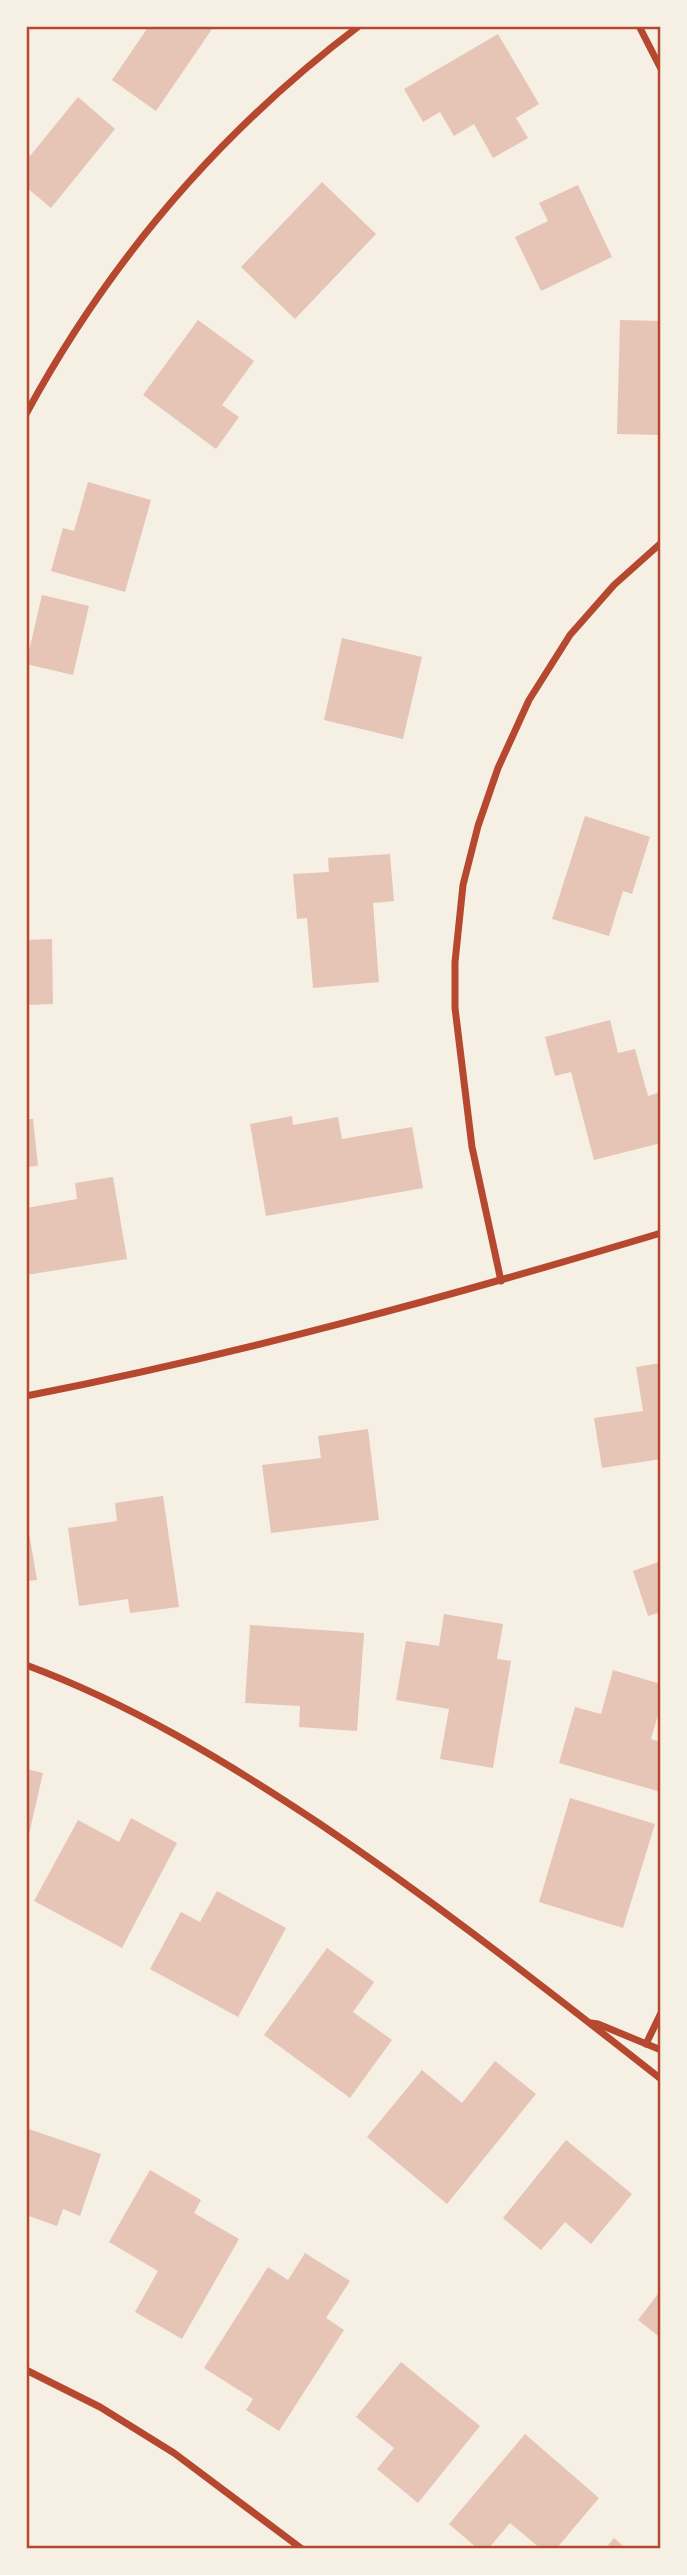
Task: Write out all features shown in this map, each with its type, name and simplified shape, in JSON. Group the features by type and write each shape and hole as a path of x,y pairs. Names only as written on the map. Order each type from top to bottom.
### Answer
{"street":[{"path":"26,414 48,374 113,276 173,199 234,132 320,56 359,26"},
{"path":"639,26 661,69"},
{"path":"501,1281 472,1147 455,1008 455,962 463,885 478,826 498,768 529,700 570,635 614,585 661,543"},
{"path":"26,1396 130,1376 356,1321 661,1233"},
{"path":"26,1665 152,1721 237,1768 453,1918 661,2079"},
{"path":"646,2044 661,2013"},
{"path":"590,2023 661,2050"},
{"path":"26,2370 100,2407 174,2453 302,2549"}],"building":[{"path":"149,26 214,26 156,111 112,80"},
{"path":"498,34 539,104 516,118 528,138 493,158 474,124 454,136 440,112 423,122 404,89"},
{"path":"78,97 115,129 51,208 26,187 26,153 30,156"},
{"path":"322,182 376,234 295,319 241,267"},
{"path":"578,185 612,257 541,291 515,237 548,221 539,203"},
{"path":"198,320 254,361 222,405 239,417 216,449 143,395"},
{"path":"620,320 661,321 661,435 617,434"},
{"path":"88,482 151,500 125,592 51,571 63,528 74,531"},
{"path":"42,595 89,606 73,675 26,664"},
{"path":"342,638 422,657 403,739 324,720"},
{"path":"585,816 650,837 632,894 623,891 609,936 552,919"},
{"path":"390,854 394,901 373,903 379,982 313,988 307,918 297,919 293,874 329,872 328,858"},
{"path":"52,939 53,1004 26,1005 26,940"},
{"path":"610,1020 618,1053 635,1049 648,1096 661,1092 661,1143 594,1160 571,1072 555,1076 545,1037"},
{"path":"292,1116 293,1125 338,1117 342,1139 412,1127 423,1188 266,1216 250,1124"},
{"path":"26,1119 33,1119 38,1166 26,1167"},
{"path":"113,1177 127,1259 26,1275 26,1208 77,1199 75,1183"},
{"path":"661,1363 661,1459 602,1468 594,1418 643,1411 636,1367"},
{"path":"368,1429 379,1520 271,1533 262,1465 321,1458 318,1436"},
{"path":"163,1496 179,1607 130,1613 128,1599 79,1606 68,1528 117,1521 115,1503"},
{"path":"26,1515 37,1580 26,1581"},
{"path":"661,1561 661,1612 648,1616 633,1571"},
{"path":"444,1614 503,1624 497,1659 511,1661 493,1768 440,1759 449,1709 396,1700 406,1641 439,1646"},
{"path":"250,1625 364,1633 357,1731 299,1727 300,1706 245,1703"},
{"path":"613,1670 661,1684 661,1705 651,1739 661,1742 661,1792 559,1763 575,1707 601,1714"},
{"path":"26,1769 43,1773 27,1843 26,1843"},
{"path":"570,1798 655,1824 623,1928 539,1902"},
{"path":"131,1818 177,1843 122,1948 34,1901 78,1820 119,1842"},
{"path":"217,1891 286,1928 238,2017 150,1969 181,1912 200,1922"},
{"path":"327,1948 374,1982 353,2012 392,2040 350,2098 264,2035"},
{"path":"495,2061 536,2094 447,2204 367,2137 422,2070 462,2103"},
{"path":"26,2128 101,2154 80,2216 63,2209 57,2226 26,2215"},
{"path":"566,2140 632,2194 591,2244 565,2222 541,2250 503,2218"},
{"path":"150,2170 201,2200 194,2213 239,2239 182,2339 135,2312 158,2271 109,2242"},
{"path":"305,2253 350,2281 326,2318 344,2330 279,2431 246,2410 253,2399 204,2368 268,2267 288,2280"},
{"path":"661,2290 661,2338 638,2320"},
{"path":"401,2362 480,2426 418,2503 377,2469 394,2448 356,2417"},
{"path":"525,2434 599,2498 556,2549 541,2549 510,2523 488,2549 478,2549 449,2524"},
{"path":"614,2538 627,2549 605,2549"}]}
